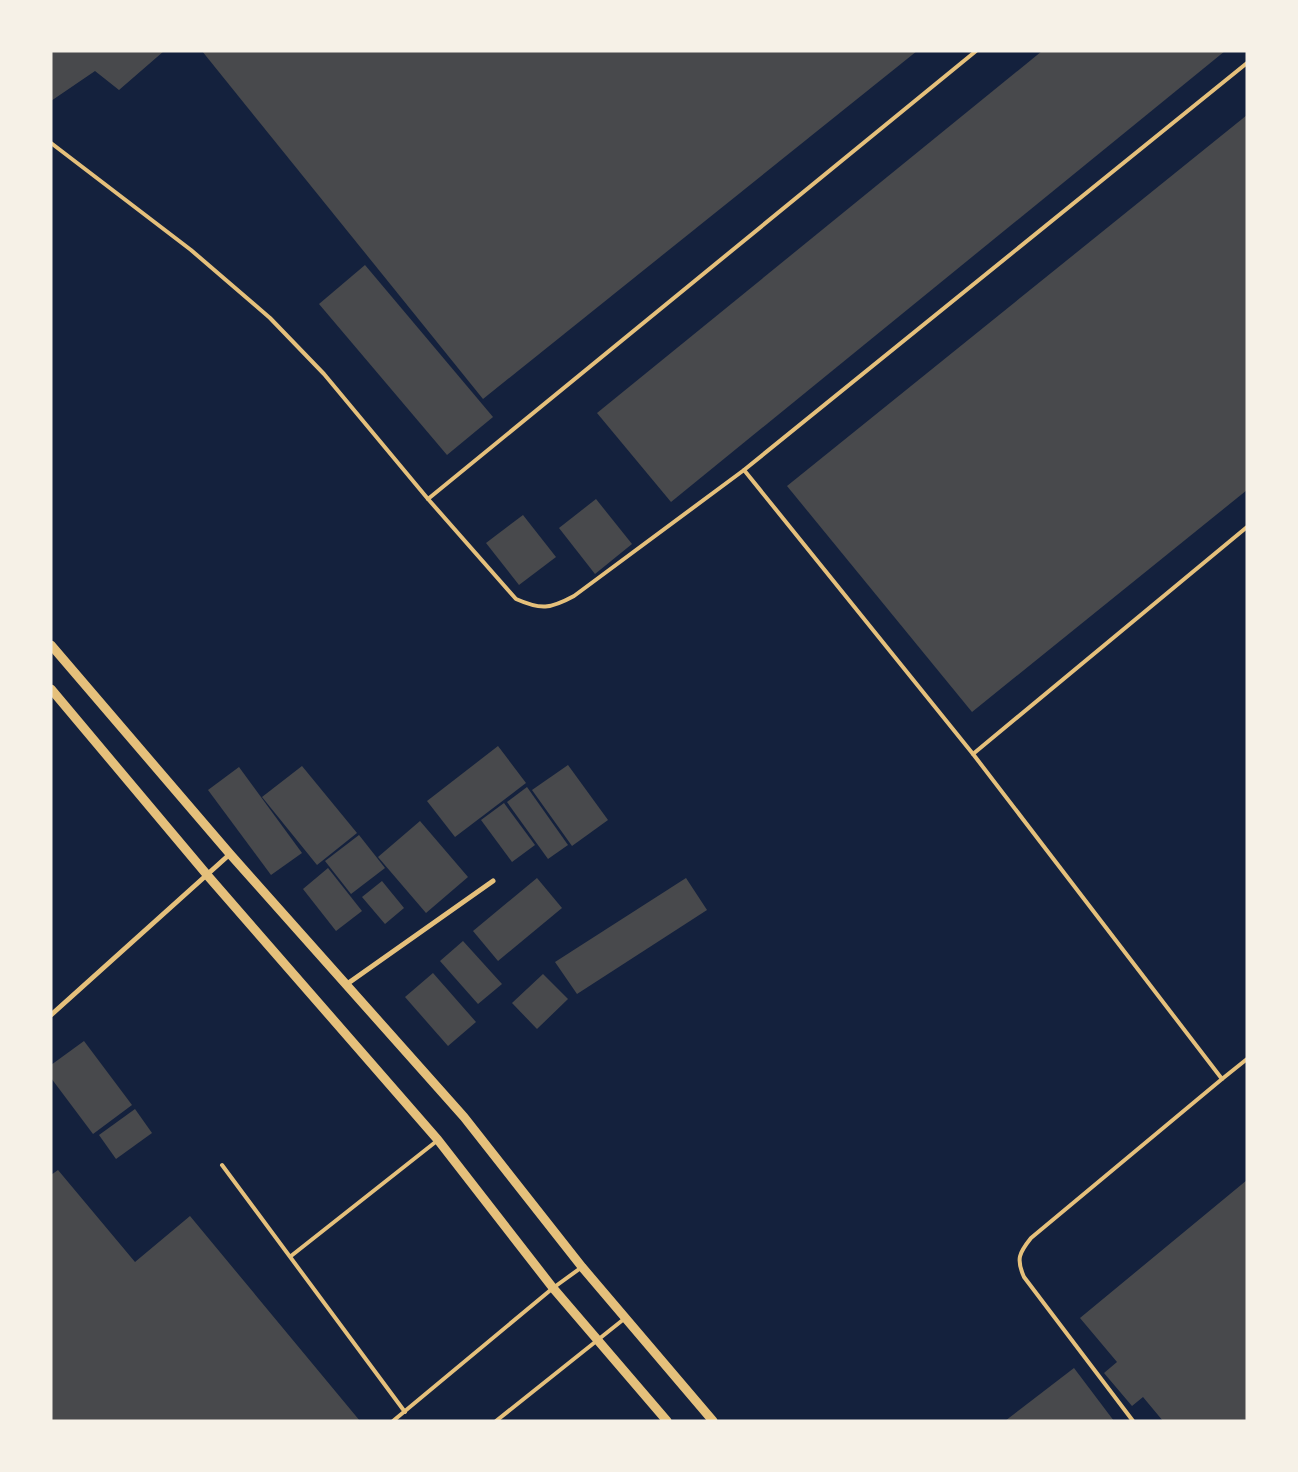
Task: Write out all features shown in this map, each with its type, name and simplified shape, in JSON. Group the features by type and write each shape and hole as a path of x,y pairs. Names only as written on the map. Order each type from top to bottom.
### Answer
{"street":[{"path":"51,645 230,854 464,1117 582,1267 713,1421"},
{"path":"51,690 208,876 438,1140 552,1288 667,1421"},
{"path":"51,1015 208,876 230,854"},
{"path":"347,984 494,881"}],"lane":[{"path":"428,499 976,51"},
{"path":"51,143 191,250 270,318 324,374 428,499 516,599 534,608 556,606 574,596 744,470 1247,63"},
{"path":"744,470 972,754 1222,1079"},
{"path":"972,754 1247,527"},
{"path":"1133,1421 1024,1277 1019,1264 1021,1251 1031,1238 1247,1059"},
{"path":"291,1256 438,1140"},
{"path":"222,1165 405,1412"},
{"path":"393,1421 552,1288 582,1267"},
{"path":"496,1421 626,1317"}],"building":[{"path":"51,51 164,51 119,90 95,71 51,101"},
{"path":"202,51 917,51 483,399"},
{"path":"1042,51 1225,51 671,502 597,413"},
{"path":"1247,115 1247,490 972,712 787,486"},
{"path":"365,265 493,417 447,455 319,304"},
{"path":"596,499 632,544 595,574 559,528"},
{"path":"523,515 556,557 519,585 486,543"},
{"path":"498,746 526,783 455,837 427,801"},
{"path":"568,765 608,820 572,846 532,790"},
{"path":"302,766 357,833 317,865 262,797"},
{"path":"239,767 302,853 271,875 208,790"},
{"path":"527,787 568,845 548,859 507,802"},
{"path":"504,803 535,845 512,862 481,820"},
{"path":"420,821 468,877 426,913 378,857"},
{"path":"359,835 385,868 351,894 325,861"},
{"path":"328,868 362,911 336,931 303,889"},
{"path":"537,878 562,908 498,961 473,931"},
{"path":"686,878 707,910 577,994 555,962"},
{"path":"382,881 404,908 385,924 362,897"},
{"path":"463,941 502,984 478,1004 440,961"},
{"path":"433,973 476,1022 448,1046 405,997"},
{"path":"543,974 568,999 537,1029 512,1003"},
{"path":"84,1041 132,1105 93,1134 51,1078 51,1065"},
{"path":"135,1109 152,1133 116,1159 99,1135"},
{"path":"58,1170 135,1262 190,1216 360,1421 51,1421 51,1175"},
{"path":"1247,1180 1247,1421 1163,1421 1143,1397 1132,1406 1104,1373 1117,1362 1080,1318"},
{"path":"1074,1368 1114,1421 1005,1421"}]}
